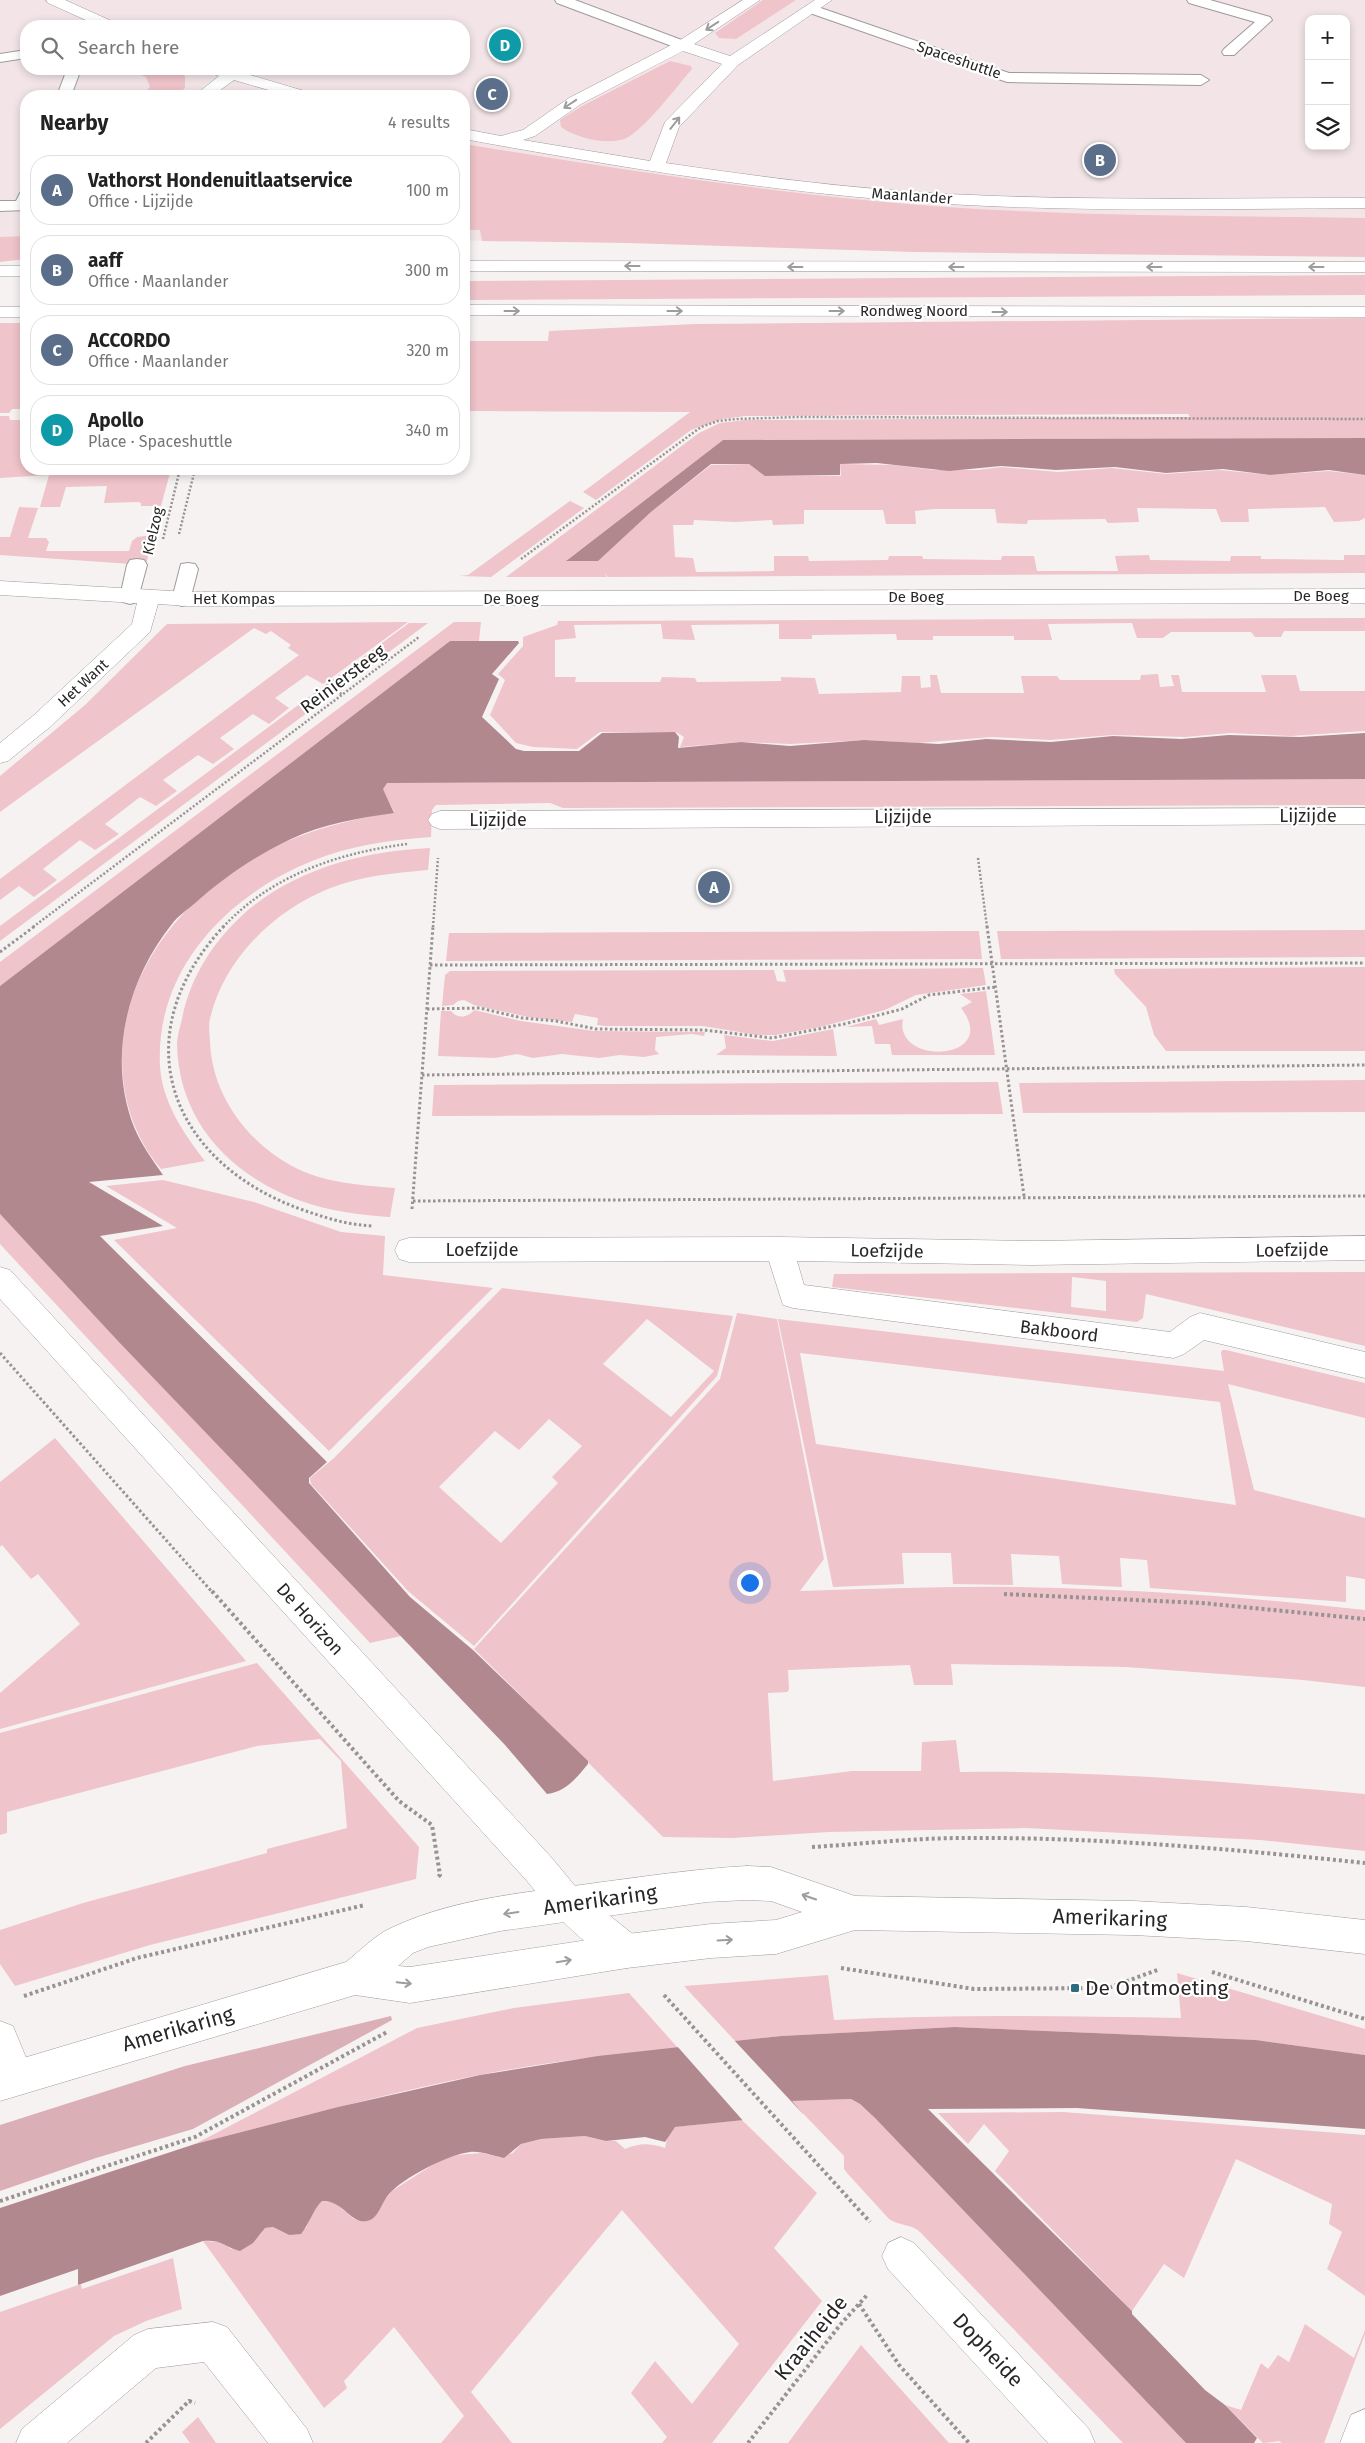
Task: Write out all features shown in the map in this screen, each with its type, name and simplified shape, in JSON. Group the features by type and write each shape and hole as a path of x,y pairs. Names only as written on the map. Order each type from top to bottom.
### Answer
{"street":[{"path":"53,0 95,20"},
{"path":"500,140 529,133 574,101 682,45 754,0"},
{"name":"Spaceshuttle","path":"656,167 671,125 732,62 819,4"},
{"path":"682,45 732,62"},
{"path":"210,90 230,75 283,90"},
{"path":"262,90 268,86"},
{"name":"Maanlander","path":"470,135 656,167 830,190 947,199 1059,203 1363,202"},
{"path":"470,266 1365,267"},
{"path":"0,271 20,271"},
{"name":"Rondweg Noord","path":"470,310 1365,312"},
{"path":"0,312 20,312"},
{"name":"Het Kompas","path":"10,586 140,598 467,599"},
{"name":"De Boeg","path":"467,599 1365,596"},
{"name":"Het Want","path":"0,755 42,721 142,628 140,598"},
{"name":"Lijzijde","path":"440,831 1365,816"},
{"name":"Loefzijde","path":"410,1238 778,1249 1032,1253 1365,1248"},
{"name":"Bakboord","path":"778,1249 793,1296 1174,1345 1200,1326 1365,1365"},
{"name":"De Horizon","path":"0,1279 519,1847 568,1904 627,1951"},
{"name":"Amerikaring","path":"8,2080 355,1977 401,1941 427,1930 500,1914 707,1885 747,1883 771,1884 855,1913"},
{"name":"Amerikaring","path":"355,1977 410,1984 627,1951 711,1941 776,1937 855,1913 1133,1918 1246,1924 1365,1937"},
{"path":"0,2039 8,2080"},
{"name":"Dopheide","path":"901,2256 1074,2443"},
{"path":"36,2443 148,2349 214,2341 293,2443"},
{"path":"1360,2443 1365,2429"}],"lane":[{"path":"562,0 682,45"},
{"path":"1194,0 1264,20 1229,52"},
{"name":"Spaceshuttle","path":"819,4 1007,77 1201,80"},
{"path":"0,58 20,55"},
{"path":"66,90 72,75"},
{"path":"0,206 20,206"},
{"path":"137,565 140,598"},
{"path":"182,599 188,569"}],"path":[{"name":"Reiniersteeg","path":"0,952 343,696 467,599 701,427 718,421 780,418 1365,419"},
{"name":"Kielzog","path":"140,598 178,475"},
{"path":"326,685 343,696"},
{"path":"440,831 413,1201 410,1238 369,1226 332,1220 274,1200 247,1185 198,1142 178,1108 168,1053 172,1023 181,987 194,963 222,927 251,901 275,885 311,867 348,855 397,844 440,831"},
{"path":"978,858 1024,1196"},
{"path":"430,965 1365,963"},
{"path":"427,1009 480,1008 522,1018 556,1021 596,1029 704,1030 772,1038 844,1024 902,1009 929,995 996,987"},
{"path":"422,1075 1365,1065"},
{"path":"413,1201 1024,1196 1365,1196"},
{"path":"0,1353 399,1801 432,1825 440,1875 433,1881"},
{"path":"1004,1594 1202,1603 1365,1619"},
{"path":"805,1847 962,1838 1088,1841 1215,1847 1365,1863"},
{"path":"18,1998 137,1958 373,1903"},
{"path":"837,1967 974,1989 1108,1988 1166,1967"},
{"path":"1206,1970 1365,2019"},
{"path":"661,1990 693,2028 901,2256"},
{"path":"0,2201 194,2137 389,2031"},
{"name":"Kraaiheide","path":"748,2443 840,2325 901,2256"},
{"path":"859,2304 899,2365 969,2443"},
{"path":"146,2443 189,2401 197,2404"}],"shaded area":[{"path":"0,0 1365,0 1365,233 865,231 470,241 470,90 20,90 20,253 0,253"},
{"path":"763,0 796,0 736,39 719,38 715,33"},
{"path":"670,61 691,66 692,69 650,118 632,135 617,141 600,141 583,137 561,127 560,120 582,106"},
{"path":"141,75 184,75 185,87 183,90 147,90 150,87 146,77"},
{"path":"470,145 719,183 822,196 935,206 1058,213 1365,218 1365,257 914,252 628,243 482,241 480,230 470,230"},
{"path":"20,236 20,260 0,262 0,237"},
{"path":"1365,275 1365,295 470,300 470,281"},
{"path":"1365,318 1365,438 723,440 567,560 598,560 651,512 711,465 749,464 766,476 841,476 840,464 894,465 934,470 977,470 1002,467 1058,472 1112,468 1166,474 1220,470 1270,475 1329,471 1365,475 1365,518 1359,521 1334,522 1325,507 1248,509 1249,522 1221,522 1216,509 1137,508 1139,522 1108,523 1105,519 1028,520 1027,524 997,523 995,509 934,509 915,511 916,524 886,524 883,510 804,510 804,524 773,525 772,520 734,522 694,520 693,525 673,525 675,557 693,558 696,572 774,571 774,556 808,556 809,561 888,560 889,556 922,556 923,559 1001,560 1002,556 1034,556 1037,571 1118,571 1115,556 1149,555 1150,560 1230,561 1231,556 1261,556 1261,559 1344,560 1344,555 1365,555 1365,573 608,577 604,572 607,577 506,577 699,433 720,423 745,420 1190,417 1188,414 745,416 722,419 691,430 596,500 583,492 690,412 470,411 470,341 548,341 549,331 695,324"},
{"path":"0,323 20,323 20,409 12,409 9,413 0,413"},
{"path":"0,416 9,416 10,420 20,420 20,475 49,475 0,478"},
{"path":"1365,438 1365,475 1329,470 1270,475 1223,469 1166,473 1115,467 1056,470 1001,466 949,471 877,463 840,464 840,475 765,476 749,464 711,464 651,512 598,561 566,561 723,440"},
{"path":"49,475 169,475 161,506 141,506 141,503 138,502 104,503 107,486 66,487 60,507 40,507"},
{"path":"570,501 584,508 491,577 459,576 468,575"},
{"path":"19,507 38,508 28,538 46,538 49,542 46,551 129,551 132,541 137,537 153,535 146,565 0,555 0,537 10,537"},
{"path":"1365,618 1365,631 1284,631 1281,637 1255,637 1251,632 1171,632 1163,638 1137,638 1132,623 1048,624 1052,640 1014,640 1014,636 933,636 933,640 897,640 896,634 812,635 812,639 779,639 779,624 691,625 695,640 663,639 661,624 574,625 576,638 555,640 555,677 576,677 575,682 660,682 662,677 695,678 697,682 781,681 781,677 815,678 819,694 901,692 902,676 920,676 921,688 931,687 930,675 937,675 941,693 1024,693 1021,676 1057,676 1060,680 1140,680 1141,675 1158,674 1160,687 1174,686 1171,675 1179,675 1182,692 1266,692 1261,675 1296,675 1300,691 1365,691 1365,731 1291,736 1230,733 1186,737 1113,735 1050,740 992,737 918,743 867,740 790,744 741,742 680,747 684,737 676,732 600,732 577,749 533,747 516,743 490,715 505,680 498,674 523,646 523,637 557,625 558,621"},
{"path":"408,622 323,684 307,675 275,698 289,708 269,724 253,714 220,738 234,749 213,764 198,755 163,780 177,791 156,806 140,797 105,824 119,834 95,850 80,840 43,869 57,880 34,897 19,886 0,900 0,879 299,655 288,648 291,645 271,631 266,634 254,628 0,812 0,776 85,705 167,624"},
{"path":"454,622 481,622 479,641 450,641 0,986 0,962"},
{"path":"409,623 428,623 0,941 0,926"},
{"path":"450,641 518,641 519,643 492,674 499,679 482,717 516,749 524,751 579,751 602,733 675,732 679,737 678,748 741,742 790,746 864,740 939,744 986,739 1051,742 1113,736 1181,739 1229,735 1300,737 1365,733 1365,779 387,783 383,789 394,813 354,819 291,839 252,860 228,876 172,924 156,946 143,970 133,995 122,1047 122,1074 126,1101 134,1127 143,1145 163,1175 89,1182 163,1226 100,1236 327,1462 309,1478 309,1483 410,1597 473,1650 588,1761 588,1764 580,1774 570,1783 554,1793 547,1794 505,1745 118,1341 0,1214 0,986"},
{"path":"1365,779 1365,805 563,808 550,803 436,805 432,810 431,837 371,844 327,855 281,876 252,894 226,915 203,940 184,967 170,998 162,1031 160,1066 165,1092 175,1117 205,1161 161,1169 144,1144 131,1117 124,1088 122,1057 126,1020 137,985 153,953 175,923 201,896 230,872 262,853 319,829 356,819 394,812 382,788 386,783"},
{"path":"430,848 428,870 389,874 352,881 328,889 288,910 253,940 226,977 217,998 209,1025 212,1061 217,1080 225,1097 234,1114 246,1129 275,1156 304,1172 329,1180 395,1188 390,1217 345,1212 301,1201 252,1177 213,1142 199,1122 187,1098 180,1073 177,1045 191,988 205,960 235,922 267,896 288,883 333,864 357,858 381,853"},
{"path":"1365,930 1365,957 1001,959 997,931"},
{"path":"979,931 982,959 446,961 449,933"},
{"path":"1365,967 1365,1051 1166,1051 1154,1035 1146,1007 1115,974 1114,969"},
{"path":"983,968 986,985 916,995 885,1010 820,1027 776,1035 757,1035 703,1026 605,1026 597,1025 598,1018 575,1014 572,1022 528,1017 474,1005 464,1000 458,1001 453,1005 442,1006 445,975 450,971 774,970 777,981 786,982 783,970"},
{"path":"986,991 995,1055 892,1055 890,1044 875,1044 872,1026 846,1027 876,1019 879,1025 903,1019 904,1034 914,1045 928,1051 944,1051 958,1047 968,1039 970,1026 961,1008 972,1002 960,994"},
{"path":"474,1010 521,1021 594,1031 705,1032 704,1036 692,1034 656,1037 655,1050 659,1054 644,1057 620,1055 599,1058 562,1054 533,1058 517,1054 495,1058 438,1056 441,1011 451,1011 453,1014 462,1016 469,1015"},
{"path":"833,1029 837,1056 716,1055 726,1048 724,1035 773,1041"},
{"path":"1365,1080 1365,1112 1023,1113 1019,1083"},
{"path":"998,1082 1003,1114 432,1116 434,1085"},
{"path":"163,1180 254,1202 341,1232 385,1236 383,1275 493,1288 329,1451 114,1240 177,1228 106,1186"},
{"path":"0,1214 401,1636 370,1643 0,1244"},
{"path":"1365,1272 1365,1346 1146,1294 1143,1318 1137,1322 832,1287 834,1274","holes":["1072,1277 1106,1281 1106,1311 1071,1307"]},
{"path":"502,1288 733,1316 717,1376 474,1646 408,1591 311,1484 310,1478 334,1458","holes":["647,1319 714,1371 671,1417 603,1364","549,1419 582,1446 552,1477 558,1483 501,1543 439,1487 495,1431 519,1450"]},
{"path":"737,1313 777,1319 824,1559 800,1591 962,1587 1060,1588 1191,1594 1365,1610 1365,1687 1303,1680 1126,1667 951,1664 953,1685 914,1685 910,1665 788,1670 789,1690 787,1692 768,1693 773,1781 852,1771 921,1771 922,1742 956,1740 960,1772 1112,1775 1213,1781 1365,1794 1365,1851 1260,1840 1025,1828 829,1832 732,1838 663,1837 474,1649 720,1379"},
{"path":"778,1319 1224,1371 1221,1353 1222,1350 1226,1350 1365,1383 1365,1418 1228,1384 1254,1490 1365,1518 1365,1579 1346,1576 1346,1602 1150,1588 1147,1560 1120,1558 1122,1587 1062,1584 1059,1556 1011,1554 1013,1585 953,1584 951,1553 902,1553 904,1584 833,1587","holes":["800,1353 1220,1402 1236,1505 816,1444"]},
{"path":"55,1438 246,1661 0,1729 0,1693 80,1624 38,1574 31,1579 2,1545 0,1547 0,1482"},
{"path":"257,1663 419,1847 416,1879 150,1945 15,1986 0,1964 0,1930 83,1903 267,1853 267,1849 347,1828 341,1761 320,1739 257,1746 7,1812 7,1833 0,1835 0,1733"},
{"path":"1177,1973 1365,2029 1365,2055 1256,2040 955,2027 781,2036 735,2041 684,1986 828,1975 834,2020 964,2016 1181,2018"},
{"path":"629,1993 678,2048 504,2070 443,2082 195,2144 417,2028 514,2008"},
{"path":"391,2016 392,2020 193,2129 96,2158 0,2191 0,2125 185,2066"},
{"path":"955,2027 1256,2040 1365,2055 1365,2129 1077,2108 928,2109 1132,2311 1132,2314 1205,2390 1225,2405 1257,2438 1254,2443 1186,2443 875,2118 860,2104 851,2099 792,2101 803,2114 675,2127 665,2142 645,2137 606,2141 585,2136 541,2139 521,2144 504,2158 479,2152 461,2154 439,2162 405,2181 389,2194 372,2219 359,2221 336,2205 322,2201 301,2234 289,2235 273,2227 265,2228 253,2243 240,2251 219,2242 203,2241 78,2285 78,2269 0,2296 0,2208 195,2144 338,2107 480,2075 598,2056 781,2036"},
{"path":"851,2099 860,2104 875,2118 1186,2443 1123,2443 917,2229 889,2219 844,2169 844,2156 791,2101"},
{"path":"1063,2112 1365,2135 1365,2296 1327,2269 1342,2232 1329,2224 1332,2204 1236,2159 1184,2278 1164,2264 1132,2311 995,2171 1009,2151 984,2124 968,2144 938,2113"},
{"path":"742,2120 817,2193 774,2248 822,2301 712,2443 662,2443 667,2437 631,2393 655,2361 692,2404 739,2344 622,2210 471,2392 512,2443 441,2443 464,2416 394,2327 344,2381 347,2388 324,2408 203,2241 223,2242 231,2249 260,2235 264,2228 273,2227 289,2235 306,2228 313,2211 322,2201 334,2202 354,2219 365,2221 375,2216 381,2204 392,2191 437,2162 457,2155 482,2153 499,2157 513,2153 521,2144 541,2139 585,2136 606,2141 616,2141 625,2149 645,2144 665,2148 668,2135 674,2127"},
{"path":"173,2258 182,2309 146,2321 114,2336 0,2429 0,2312 81,2284 82,2289"},
{"path":"1305,2324 1354,2358 1365,2330 1365,2334 1324,2443 1282,2443 1279,2441 1263,2443 1225,2405 1241,2410 1261,2363 1268,2369 1278,2355 1289,2362"},
{"path":"861,2345 949,2443 788,2443"},
{"path":"198,2417 216,2443 190,2443 182,2432"}],"pier":[{"path":"733,2039 805,2116 745,2123 677,2046"}],"place":[{"name":"Apollo","path":"505,45"},
{"name":"ACCORDO","path":"492,94"},
{"name":"aaff","path":"1100,160"},
{"name":"Vathorst Hondenuitlaatservice","path":"714,887"},
{"name":"De Ontmoeting","path":"1075,1988"}]}
